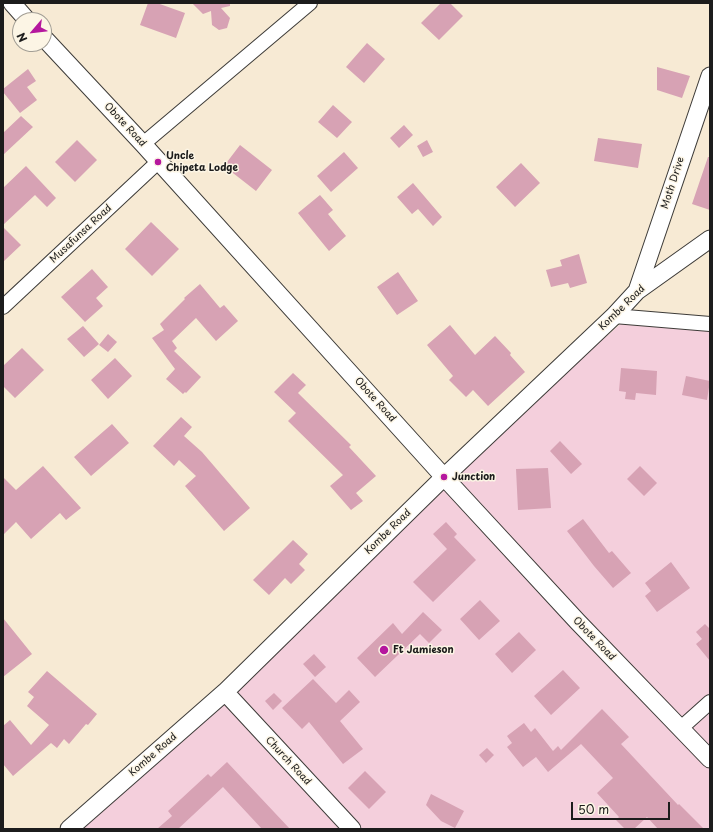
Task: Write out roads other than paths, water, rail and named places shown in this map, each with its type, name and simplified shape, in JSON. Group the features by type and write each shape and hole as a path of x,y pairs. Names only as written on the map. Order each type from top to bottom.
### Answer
{"street":[{"path":"12,3 20,12"},
{"path":"143,144 310,3"},
{"name":"Obote Road","path":"52,47 143,144 444,477 577,621 710,759"},
{"name":"Moth Drive","path":"637,291 710,76"},
{"name":"Musafunsa Road","path":"3,307 158,162"},
{"name":"Kombe Road","path":"69,829 224,692 444,477 614,316 637,291 710,239"},
{"path":"614,316 710,324"},
{"name":"Church Road","path":"224,692 352,829"},
{"path":"681,728 710,702"}],"place":[{"name":"Uncle Chipeta Lodge","path":"158,162"},
{"name":"Junction","path":"444,477"},
{"name":"Ft Jamieson","path":"384,650"}]}
